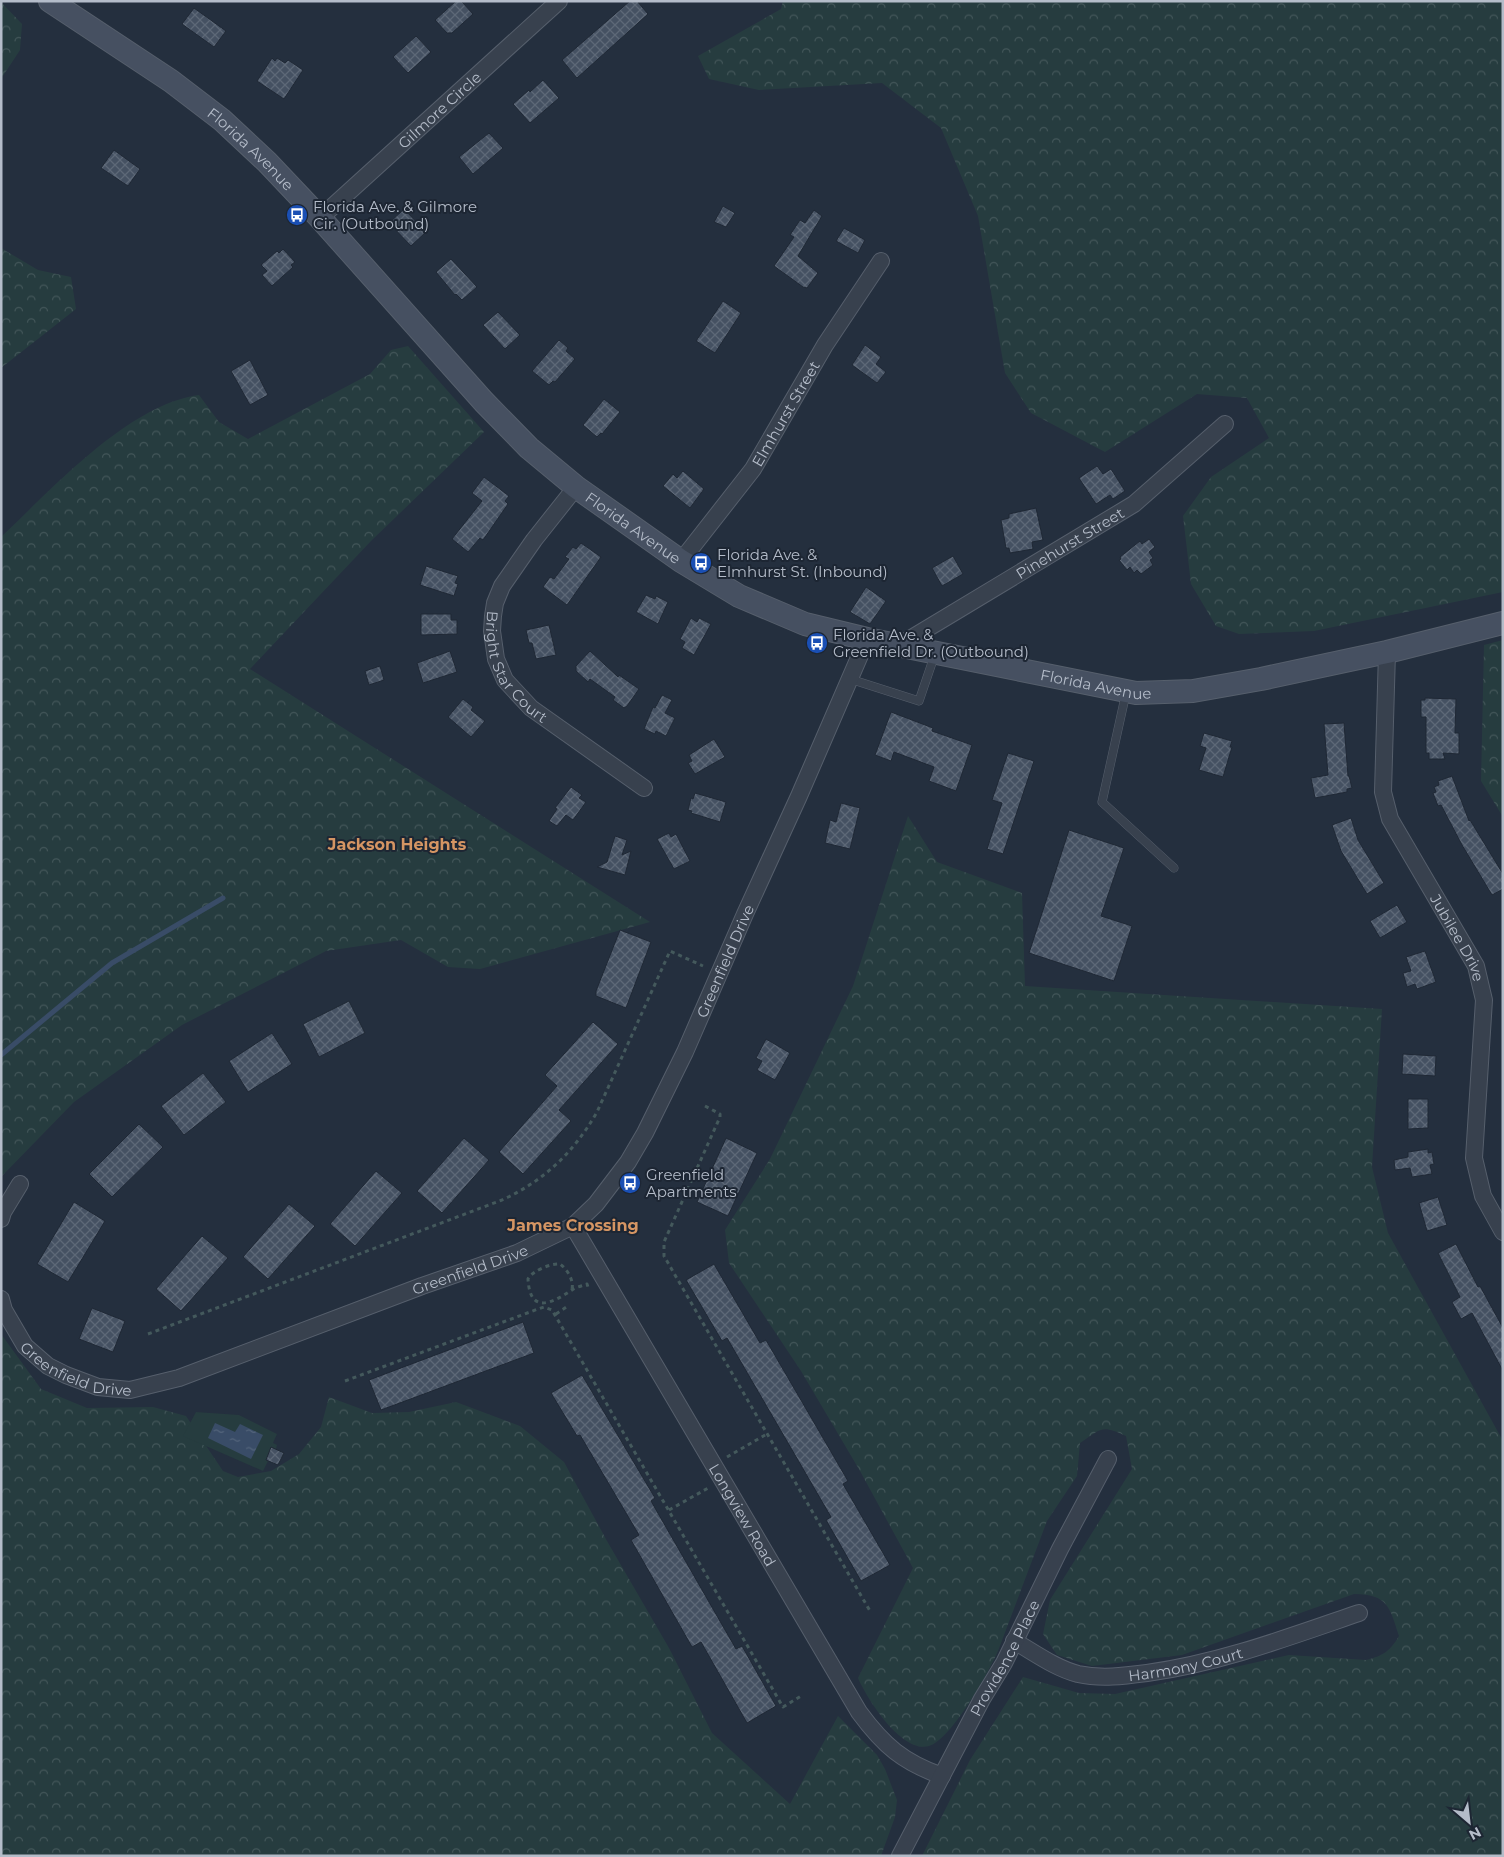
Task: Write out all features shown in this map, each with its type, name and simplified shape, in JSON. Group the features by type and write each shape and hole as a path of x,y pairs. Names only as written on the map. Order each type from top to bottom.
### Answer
{"main road":[{"name":"Florida Avenue","path":"50,1 171,81 222,120 267,162 320,218 484,402 529,448 576,487 681,561 738,596 796,620 867,639 1136,693 1193,691 1261,679 1387,652 1503,623"}],"street":[{"name":"Gilmore Circle","path":"320,218 559,1"},
{"name":"Elmhurst Street","path":"681,561 753,469 825,345 881,261"},
{"name":"Pinehurst Street","path":"900,645 1134,504 1226,424"},
{"name":"Bright Star Court","path":"576,487 534,540 502,586 492,616 496,659 505,680 531,708 644,788"},
{"name":"Greenfield Drive","path":"1,1299 4,1310 25,1346 48,1366 98,1387 130,1390 179,1378 412,1290 517,1253 572,1226 596,1204 628,1162 645,1133 685,1052 867,639"},
{"name":"Jubilee Drive","path":"1387,652 1383,792 1390,819 1476,966 1484,1000 1474,1158 1483,1196 1503,1232"},
{"path":"1,1219 3,1212 20,1184"},
{"name":"Longview Road","path":"572,1226 859,1712 887,1746 906,1760 942,1776"},
{"name":"Providence Place","path":"900,1856 1108,1459"},
{"name":"Harmony Court","path":"1014,1641 1057,1666 1078,1674 1120,1676 1171,1670 1224,1658 1359,1613"}],"lane":[{"path":"850,679 919,701 936,652"},
{"path":"1127,691 1102,802 1174,868"}],"path":[{"path":"148,1334 502,1200 536,1182 559,1164 580,1139 597,1112 670,951 703,966"},
{"path":"704,1106 717,1111 720,1117 664,1242 664,1256 870,1611"},
{"path":"572,1289 573,1283 560,1264 554,1264 531,1274 528,1282 532,1294 537,1301 556,1314 783,1707 801,1696"},
{"path":"345,1382 546,1306 572,1289 586,1284 592,1292"},
{"path":"556,1314 568,1306"},
{"path":"727,1457 767,1434"},
{"path":"669,1510 710,1486"}],"green space":[{"path":"783,1 1503,1 1503,592 1314,631 1239,634 1216,626 1191,584 1183,516 1211,477 1269,438 1247,398 1197,394 1105,452 1031,413 1005,373 978,216 941,128 882,83 759,90 709,79 698,56 781,9"},
{"path":"1,2 22,24 20,50 1,79"},
{"path":"1,248 38,270 71,277 76,309 1,368"},
{"path":"408,346 484,432 371,541 250,669 650,922 480,969 448,967 401,940 326,951 182,1025 74,1102 1,1177 1,537 93,451 119,431 146,414 172,402 199,395 219,422 248,439 370,374 391,350"},
{"path":"1503,640 1503,817 1481,781 1484,645"},
{"path":"908,816 937,862 1022,893 1025,986 1382,1009 1372,1167 1388,1233 1503,1441 1503,1856 922,1856 970,1760 1023,1677 1079,1693 1115,1694 1289,1655 1366,1660 1386,1652 1399,1636 1390,1610 1381,1600 1354,1594 1182,1655 1092,1666 1057,1655 1043,1634 1050,1600 1132,1469 1126,1436 1106,1429 1097,1431 1080,1443 1077,1476 1047,1521 998,1651 978,1689 948,1732 929,1746 919,1746 908,1742 887,1723 869,1699 858,1678 913,1568 860,1471 801,1371 729,1263 725,1230 770,1159 853,986"},
{"path":"1,1334 41,1389 87,1408 153,1407 186,1416 223,1471 238,1477 271,1471 299,1454 321,1427 329,1397 372,1413 409,1412 456,1402 520,1426 564,1462 669,1648 712,1733 790,1804 838,1716 877,1755 885,1769 897,1800 895,1817 881,1856 1,1856"},
{"path":"196,1412 239,1415 277,1434 273,1443 277,1445 276,1449 284,1453 278,1465 268,1461 263,1471 183,1436"}],"water":[{"path":"215,1423 235,1432 240,1424 263,1435 251,1459 208,1438"}],"building":[{"path":"456,1 461,1 473,14 452,33 447,33 435,20"},
{"path":"630,1 637,1 648,14 577,78 562,60"},
{"path":"194,8 226,31 214,47 182,24"},
{"path":"416,36 431,52 408,73 393,57"},
{"path":"272,58 275,61 277,58 285,63 288,60 303,70 284,99 257,81"},
{"path":"543,80 559,98 530,123 513,104"},
{"path":"489,133 503,148 473,174 459,157"},
{"path":"114,150 140,169 128,186 101,168"},
{"path":"723,206 735,213 726,227 714,222"},
{"path":"404,209 426,232 411,246 389,223"},
{"path":"814,210 822,216 798,256 818,273 807,288 774,266 794,237 790,235 800,220 805,223"},
{"path":"844,228 865,240 858,253 836,241"},
{"path":"283,249 295,262 291,265 293,267 272,286 262,275 267,271 261,265 277,251 279,253"},
{"path":"451,259 477,287 462,300 455,295 436,272"},
{"path":"723,301 741,313 715,353 696,341"},
{"path":"498,312 520,335 505,349 483,325"},
{"path":"559,340 568,348 566,351 575,359 555,382 553,381 549,385 532,371"},
{"path":"865,345 881,357 876,364 886,372 877,383 852,365"},
{"path":"250,360 268,395 250,405 231,371"},
{"path":"604,399 620,412 602,434 597,437 583,425"},
{"path":"1097,466 1103,474 1111,469 1125,491 1113,499 1110,495 1096,504 1079,478"},
{"path":"683,471 704,489 690,508 663,486 673,474 677,478"},
{"path":"484,477 509,496 505,501 508,504 483,540 480,538 468,552 452,539 482,501 472,493"},
{"path":"1036,508 1043,540 1032,542 1033,549 1010,553 1009,548 1006,548 1001,520 1009,518 1009,514"},
{"path":"1149,539 1155,547 1149,552 1153,558 1150,560 1153,565 1141,574 1137,570 1134,573 1130,567 1127,570 1119,560 1121,559 1120,557 1140,541 1142,544"},
{"path":"581,543 601,557 567,605 543,587 550,577 554,579 569,559 565,557 573,547 576,549"},
{"path":"953,556 963,574 942,586 932,568"},
{"path":"426,566 458,576 455,583 458,584 454,596 420,585"},
{"path":"866,587 886,601 870,624 850,612"},
{"path":"646,595 655,599 656,596 668,602 658,624 636,612"},
{"path":"421,614 451,614 451,620 457,620 457,634 421,635"},
{"path":"691,618 697,622 699,618 711,624 694,655 682,648 685,642 680,639"},
{"path":"549,625 556,655 536,659 526,630"},
{"path":"450,651 457,672 423,683 417,663"},
{"path":"590,651 618,677 619,675 639,689 624,708 613,700 615,697 590,679 588,682 576,671 576,666"},
{"path":"380,666 384,680 369,685 365,671"},
{"path":"662,695 672,700 665,713 675,718 666,736 656,731 655,734 644,729 653,707 655,708"},
{"path":"1425,698 1456,699 1455,733 1459,733 1459,754 1443,753 1445,759 1429,759 1429,753 1426,753 1426,717 1421,717 1421,700 1425,700"},
{"path":"463,699 473,707 471,710 485,721 471,737 448,717"},
{"path":"891,712 933,728 932,731 972,745 956,791 929,781 934,767 894,752 891,761 875,755"},
{"path":"1344,723 1348,776 1352,788 1347,789 1347,792 1315,798 1311,778 1328,775 1324,724"},
{"path":"1204,733 1232,741 1223,777 1199,770 1206,748 1200,746"},
{"path":"714,739 725,757 695,774 688,763 692,761 689,755"},
{"path":"1008,753 1034,761 1003,854 987,849 1002,803 992,800"},
{"path":"1452,776 1469,821 1503,874 1503,889 1492,895 1441,805 1438,806 1433,793 1436,792 1434,787 1439,785 1438,781"},
{"path":"571,787 582,795 579,798 586,802 573,820 566,815 557,826 549,821 557,809 555,808"},
{"path":"695,793 726,802 720,822 691,813 692,811 688,810 691,798 693,799"},
{"path":"841,803 860,808 850,849 825,843 830,820 836,822"},
{"path":"1351,818 1358,840 1384,883 1367,894 1341,851 1332,825"},
{"path":"1069,830 1124,848 1101,916 1132,926 1114,981 1029,953"},
{"path":"669,833 671,837 676,834 690,861 674,869 657,839"},
{"path":"615,836 627,840 622,855 631,851 625,875 597,867 607,862"},
{"path":"1397,905 1407,922 1380,938 1370,921"},
{"path":"620,930 651,942 626,1008 596,996 596,991"},
{"path":"1425,951 1436,982 1417,989 1415,984 1407,987 1403,973 1411,971 1406,957"},
{"path":"349,1001 365,1033 319,1057 303,1024"},
{"path":"593,1022 618,1044 559,1110 571,1121 523,1174 499,1152 557,1086 545,1075"},
{"path":"272,1033 292,1064 248,1092 229,1061"},
{"path":"766,1039 790,1053 775,1080 757,1070 762,1061 756,1058"},
{"path":"1403,1054 1436,1056 1435,1076 1402,1074"},
{"path":"203,1073 226,1102 184,1135 161,1106"},
{"path":"1408,1099 1428,1099 1428,1128 1408,1129"},
{"path":"139,1124 163,1147 112,1197 89,1174"},
{"path":"464,1138 489,1160 442,1213 417,1191"},
{"path":"726,1138 757,1153 728,1216 697,1202"},
{"path":"1428,1149 1428,1153 1432,1152 1434,1164 1430,1165 1432,1174 1412,1177 1410,1168 1395,1170 1394,1160 1408,1157 1408,1152"},
{"path":"376,1171 402,1193 355,1246 330,1224"},
{"path":"1438,1197 1447,1225 1427,1231 1419,1203"},
{"path":"74,1202 105,1221 68,1282 37,1264"},
{"path":"289,1204 315,1226 268,1279 243,1257"},
{"path":"202,1236 228,1258 181,1311 156,1289"},
{"path":"1456,1244 1478,1287 1480,1286 1503,1328 1503,1371 1472,1313 1461,1319 1452,1302 1460,1297 1438,1253"},
{"path":"714,1264 760,1343 766,1340 848,1481 843,1484 890,1565 861,1581 826,1520 831,1517 727,1338 722,1341 686,1280"},
{"path":"92,1308 125,1321 113,1352 79,1339"},
{"path":"523,1322 534,1353 381,1410 369,1380"},
{"path":"582,1375 655,1498 651,1501 736,1649 742,1646 776,1706 747,1723 701,1642 692,1647 631,1540 639,1535 580,1435 577,1436 551,1393"},
{"path":"271,1447 284,1453 278,1465 266,1460"}],"waterway":[{"path":"1,1055 112,963 223,898"}],"place":[{"name":"Florida Ave. & Gilmore Cir. (Outbound)","path":"297,215"},
{"name":"Florida Ave. & Elmhurst St. (Inbound)","path":"701,563"},
{"name":"Florida Ave. & Greenfield Dr. (Outbound)","path":"817,643"},
{"name":"Greenfield Apartments","path":"630,1183"}],"district":[{"name":"Jackson Heights","path":"397,844"},
{"name":"James Crossing","path":"573,1225"}]}
